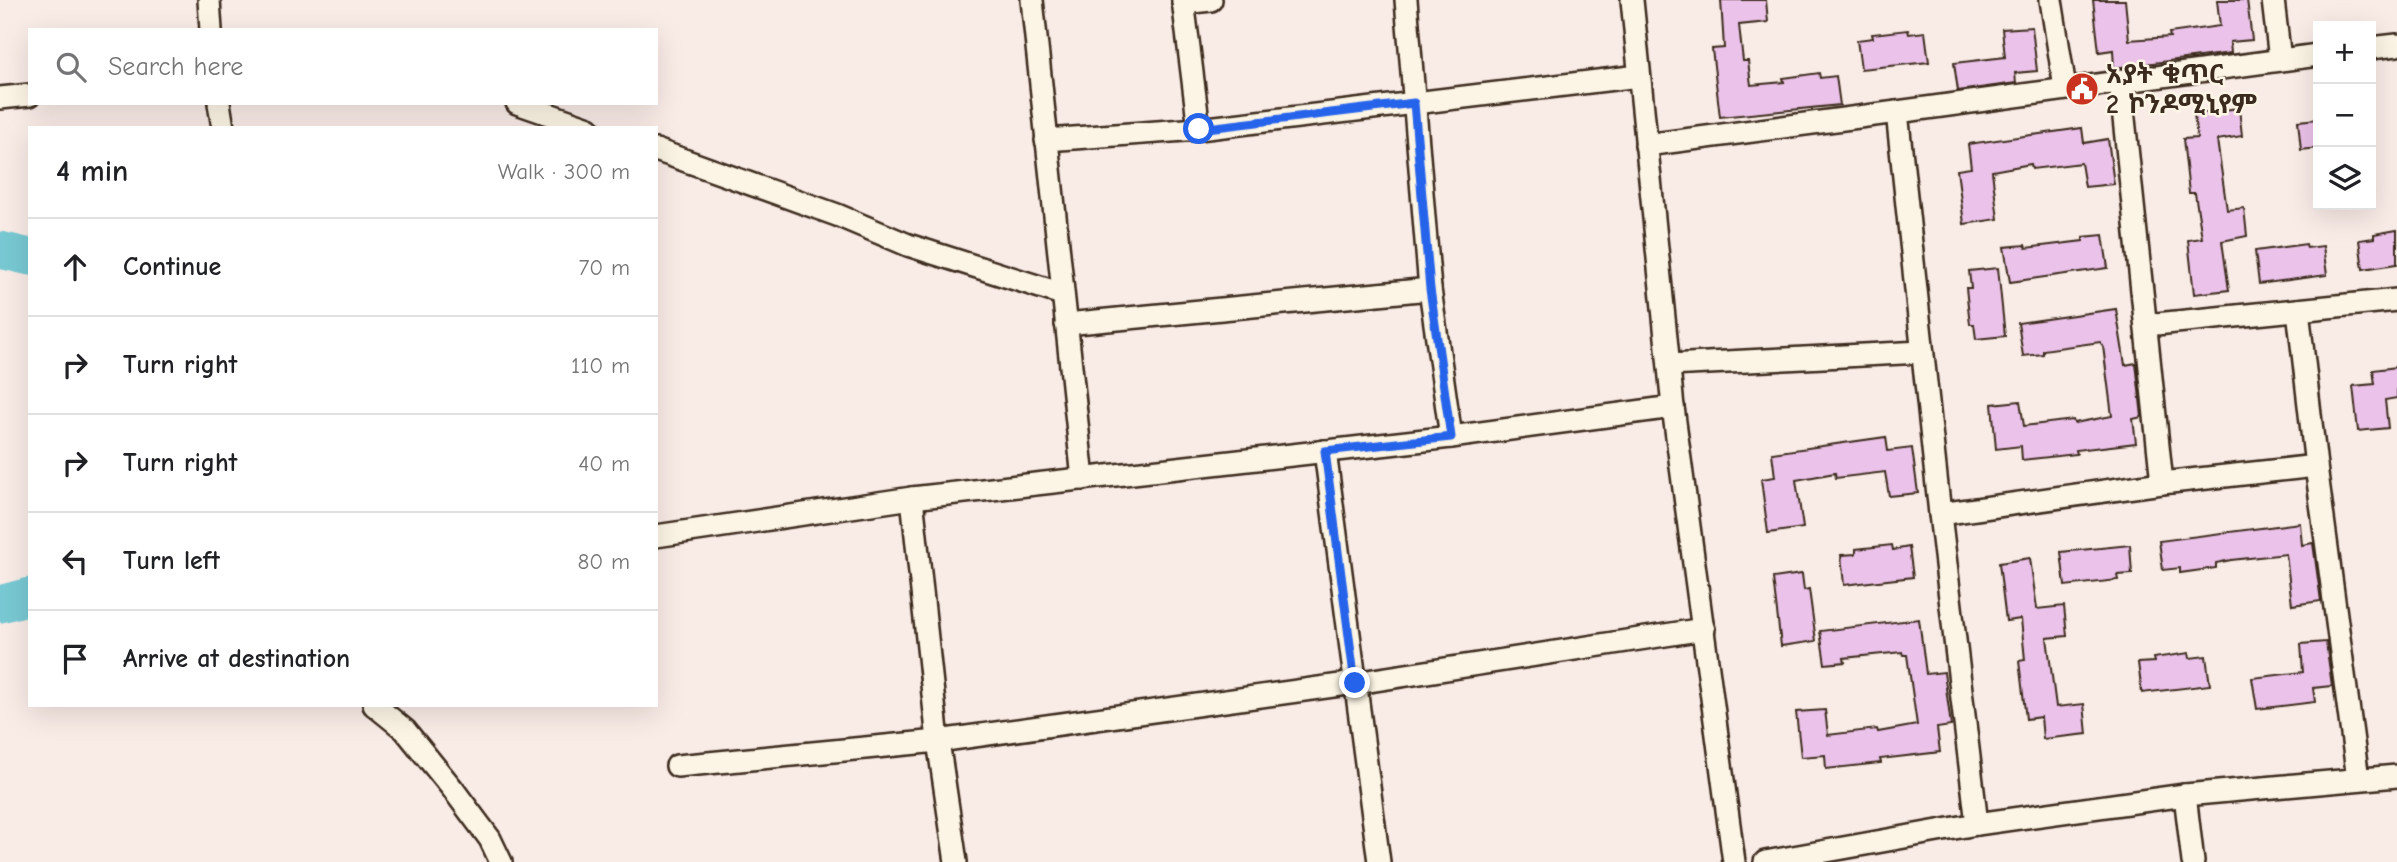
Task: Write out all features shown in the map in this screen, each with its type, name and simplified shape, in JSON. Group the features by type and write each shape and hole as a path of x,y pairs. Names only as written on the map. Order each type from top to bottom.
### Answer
{"street":[{"path":"209,0 211,28"},
{"path":"1032,0 1083,479"},
{"path":"1199,129 1183,1 1211,0"},
{"path":"1406,0 1430,289 1451,437"},
{"path":"1632,0 1673,407 1734,862"},
{"path":"2052,0 2065,88"},
{"path":"2273,0 2280,60"},
{"path":"2376,47 2397,45"},
{"path":"1646,145 2313,56"},
{"path":"1046,140 1199,129 1639,76"},
{"path":"2120,80 2162,483"},
{"path":"0,98 28,95"},
{"path":"219,105 223,126"},
{"path":"523,105 583,126"},
{"path":"1897,112 1940,514 1977,824"},
{"path":"658,151 824,211 908,245 1062,295"},
{"path":"1066,324 1430,289"},
{"path":"2146,325 2397,300"},
{"path":"2298,310 2358,779"},
{"path":"1669,365 1922,352"},
{"path":"658,536 912,498 1451,437 1673,407"},
{"path":"1325,451 1379,862"},
{"path":"1940,514 2162,483 2316,466"},
{"path":"912,498 938,741 956,862"},
{"path":"677,766 938,741 1355,683 1704,629"},
{"path":"376,707 405,730 452,788 490,839 501,862"},
{"path":"1765,862 1977,824 2185,795 2397,776"},
{"path":"2185,795 2193,862"}],"building":[{"path":"1721,0 1766,0 1768,22 1739,25 1743,61 1748,61 1751,85 1784,82 1783,78 1819,73 1820,78 1836,76 1840,105 1720,117 1712,49 1724,48"},
{"path":"2093,0 2125,0 2129,40 2170,37 2169,33 2220,26 2217,0 2247,0 2252,40 2230,42 2231,53 2114,68 2113,50 2099,52"},
{"path":"2032,27 2037,71 2015,73 2016,83 1958,91 1954,63 2005,57 2002,29"},
{"path":"1908,30 1909,34 1925,32 1929,62 1861,69 1857,40 1873,38 1872,34"},
{"path":"2239,108 2242,136 2217,140 2227,210 2244,208 2247,236 2222,241 2229,290 2194,294 2188,240 2202,238 2195,193 2189,193 2183,139 2197,138 2194,114"},
{"path":"2313,120 2313,149 2301,150 2298,121"},
{"path":"2082,128 2084,143 2108,139 2114,184 2085,187 2081,163 2032,169 2031,164 1992,171 1998,219 1964,224 1957,170 1971,168 1968,144"},
{"path":"2397,230 2397,264 2363,269 2359,240"},
{"path":"2103,235 2108,268 2010,282 2004,247 2025,245 2026,248 2083,241 2083,237"},
{"path":"2306,244 2307,248 2323,246 2327,275 2259,284 2255,251"},
{"path":"1998,268 2005,336 1976,339 1974,324 1970,324 1966,288 1971,288 1969,271"},
{"path":"2116,309 2125,365 2136,363 2142,417 2133,419 2136,443 2076,450 2077,454 2022,460 2021,446 1996,449 1992,404 2020,401 2024,426 2073,420 2074,423 2112,416 2103,346 2100,342 2043,350 2043,354 2023,356 2018,323"},
{"path":"2397,367 2397,398 2385,400 2388,428 2358,431 2353,386 2375,384 2373,370"},
{"path":"1886,437 1888,451 1912,448 1918,493 1889,496 1885,472 1836,478 1835,473 1796,480 1803,528 1768,533 1761,479 1775,477 1772,453"},
{"path":"2300,523 2302,545 2313,543 2321,601 2292,605 2286,554 2231,560 2216,563 2216,568 2180,573 2180,568 2163,570 2159,541"},
{"path":"1892,545 1893,550 1909,547 1913,577 1844,585 1841,555 1856,554 1856,549"},
{"path":"2130,545 2132,574 2117,575 2118,580 2065,586 2061,552"},
{"path":"2030,558 2037,609 2064,606 2067,636 2047,638 2056,707 2084,704 2087,734 2043,739 2041,717 2026,719 2019,661 2025,660 2021,619 2006,621 1999,563"},
{"path":"1802,574 1804,590 1809,589 1816,641 1781,646 1773,578"},
{"path":"1919,619 1926,674 1944,672 1951,726 1937,728 1940,752 1880,759 1881,763 1826,769 1825,755 1801,757 1796,712 1825,710 1828,735 1877,729 1878,732 1917,725 1907,655 1902,652 1844,658 1845,662 1825,664 1820,631"},
{"path":"2326,642 2332,686 2313,688 2315,702 2257,709 2252,678 2303,672 2301,644"},
{"path":"2189,653 2190,658 2206,656 2210,685 2142,693 2138,663"}],"waterway":[{"path":"0,250 28,257"},
{"path":"0,604 28,597"}],"place":[{"name":"አያት ቁጥር 2 ኮንዶሚኒየም","path":"2082,89"}],"route":[{"path":"1199,129 1414,103 1430,289 1451,437 1325,451 1355,683"}]}
